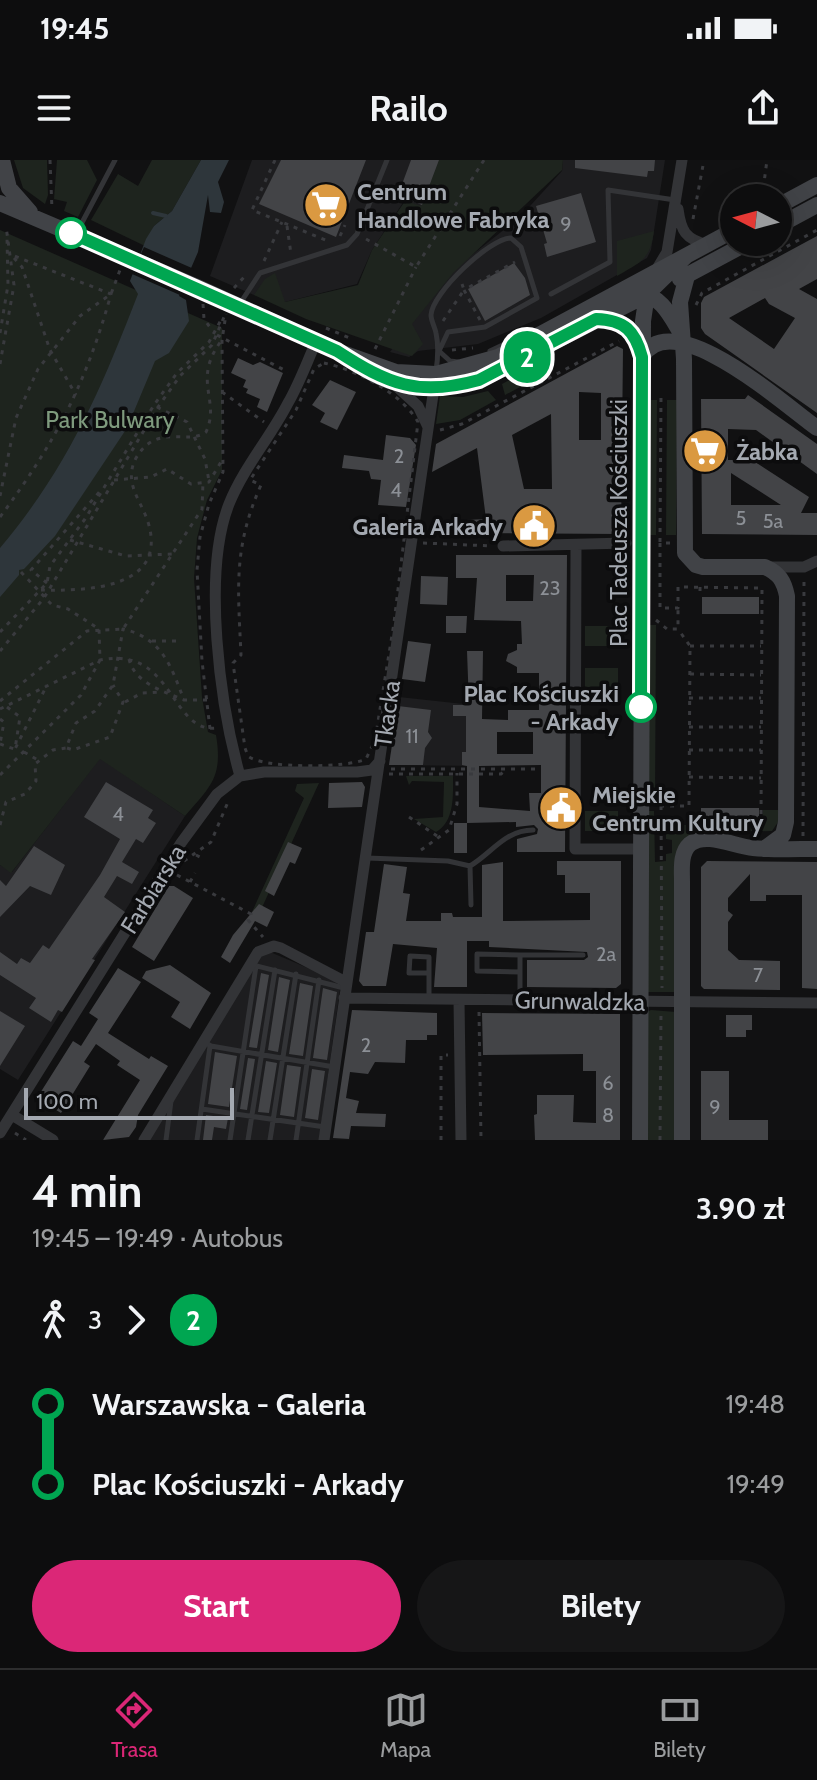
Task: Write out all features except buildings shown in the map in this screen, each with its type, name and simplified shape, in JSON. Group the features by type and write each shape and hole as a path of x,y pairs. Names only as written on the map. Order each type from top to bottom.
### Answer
{"street":[{"path":"2,160 9,188 25,208 46,215 130,264 232,310 316,342 333,358 413,388 476,365 720,238"},
{"path":"653,274 667,252 682,160"},
{"path":"792,198 816,184"},
{"path":"676,200 681,229 688,238 708,245"},
{"path":"0,203 46,215"},
{"path":"792,218 817,205"},
{"path":"647,294 686,256"},
{"path":"333,358 460,385 502,370 723,256"},
{"path":"687,276 680,302 685,553 696,565 703,567 804,567 817,561"},
{"path":"614,294 647,294 668,311 683,339"},
{"name":"Plac Tadeusza Kościuszki","path":"640,1140 642,357 647,294"},
{"path":"596,319 612,320 630,329 637,338 642,357"},
{"path":"642,357 659,341 683,339 707,349 817,428"},
{"path":"316,342 288,404 241,477 228,506 219,541 216,577 225,698 240,776 264,772 385,771"},
{"name":"Tkacka","path":"325,1134 366,857 385,771 433,430 435,381"},
{"path":"391,382 418,406 433,430"},
{"path":"503,546 626,543"},
{"path":"576,546 575,849 641,849"},
{"path":"764,849 783,835 786,822 787,596 782,578 765,567"},
{"name":"Farbiarska","path":"0,1133 181,843 217,794 240,776"},
{"path":"682,1140 684,852 691,843 718,840 764,849 810,845"},
{"path":"144,1140 168,1099 207,1044 258,952 274,946 345,989"},
{"name":"Grunwaldzka","path":"345,989 429,1000 817,1003"},
{"path":"459,1000 461,1140"},
{"path":"12,1115 53,1140"}],"lane":[{"path":"76,235 115,160"},
{"path":"232,310 260,273 347,245 357,234 387,160"},
{"path":"551,294 610,262 608,190 676,200"},
{"path":"435,381 439,351 432,309 459,274 495,241 511,238 521,247 537,298 485,327 448,332 439,351"},
{"path":"439,351 444,357 457,362 516,338 537,335"},
{"path":"366,857 448,861 470,866 485,857 506,837 521,830 533,830"},
{"path":"470,866 471,905"},
{"path":"520,972 477,971 477,954 583,955"},
{"path":"520,955 520,1001"},
{"path":"429,973 409,973 410,956 429,957 429,973 429,1000"},
{"path":"230,1140 253,964 345,989"},
{"path":"248,1140 275,970"},
{"path":"270,1140 296,974"},
{"path":"296,1140 319,980"},
{"path":"197,1140 207,1044 304,1059 307,1063 334,1067"},
{"path":"166,1140 171,1102 168,1099"},
{"path":"202,1109 298,1123 325,1134"}],"path":[{"path":"46,215 50,160"},
{"path":"275,160 252,210 332,243"},
{"path":"375,350 416,267 443,229 484,160"},
{"path":"692,227 704,160"},
{"path":"764,184 767,160"},
{"path":"418,216 443,229"},
{"path":"284,223 291,254"},
{"path":"255,266 266,261 284,223"},
{"path":"338,241 345,225"},
{"path":"0,333 8,285 6,226 14,285 0,364"},
{"path":"696,315 696,303 702,293 817,230"},
{"path":"357,234 416,267"},
{"path":"12,255 111,294"},
{"path":"12,255 22,267 50,350 76,395"},
{"path":"436,331 464,290 514,261 522,270"},
{"path":"0,517 57,434 76,395 111,294 130,264"},
{"path":"230,288 249,272"},
{"path":"459,274 464,290 485,327"},
{"path":"0,496 16,418 32,380 50,350 80,316 111,294"},
{"path":"199,294 204,319 222,340 292,374 294,369"},
{"path":"0,632 47,583 50,566 156,406 180,376 212,345 214,333 232,310"},
{"path":"41,590 80,590 121,583 132,576 147,555 150,530 133,493 131,478 136,460 147,446 165,437 193,438 203,435 208,428 210,402 206,379 232,310"},
{"path":"433,430 462,424 617,341 624,346"},
{"path":"333,358 390,391 410,410 419,429 375,740 366,759 357,763 263,764 254,761 245,748 233,663 241,655 239,552 247,515 261,485 250,480 296,410 314,369 333,358"},
{"path":"222,392 265,423 272,411"},
{"path":"647,394 661,394 660,608 678,608"},
{"path":"156,406 187,422 205,459 209,482"},
{"path":"0,651 44,598 156,406"},
{"path":"209,482 222,461"},
{"path":"47,583 31,570 109,481 151,477 167,469 191,484 209,482"},
{"path":"202,509 203,482"},
{"path":"66,748 76,723 95,711 113,685 123,629 202,509 209,504"},
{"path":"69,540 126,556 172,554"},
{"path":"420,542 503,546"},
{"path":"647,543 676,543"},
{"path":"21,572 41,590 44,598 99,629"},
{"path":"804,580 810,845"},
{"path":"646,806 689,806 690,646 678,629 678,587 762,588 761,824"},
{"path":"700,587 700,597"},
{"path":"660,620 667,629 678,629"},
{"path":"0,775 81,695 100,660 99,629"},
{"path":"0,701 87,631 123,629 152,641 182,641"},
{"path":"152,641 167,657 184,700"},
{"path":"690,646 761,646"},
{"path":"129,659 130,665 144,681 184,700 225,698"},
{"path":"0,709 100,660 129,659 151,667 189,718 210,729"},
{"path":"690,674 761,675"},
{"path":"123,702 136,699 142,693 144,681"},
{"path":"15,749 47,685"},
{"path":"113,685 123,702"},
{"path":"142,693 170,694"},
{"path":"689,698 761,698"},
{"path":"0,825 6,802 25,794 36,781 35,764 38,760 53,750 73,750 110,737 123,702"},
{"path":"6,706 20,717 15,749"},
{"path":"0,719 4,722 0,744 38,760"},
{"path":"689,727 761,727"},
{"path":"689,750 761,750"},
{"path":"385,771 541,769"},
{"path":"413,858 437,836 449,830 457,804 457,772"},
{"path":"689,777 761,778"},
{"path":"180,863 211,842 229,799"},
{"path":"661,806 661,994"},
{"path":"409,817 437,836"},
{"path":"196,855 204,859"},
{"path":"169,880 174,873 251,914 248,920 263,937"},
{"path":"190,882 195,873"},
{"path":"640,978 662,977"},
{"path":"479,1010 481,1140"},
{"path":"660,1140 661,1010"},
{"path":"640,1028 682,1030"},
{"path":"441,1140 441,1055 452,1055"},
{"path":"8,1140 13,1132 26,1140"}],"shaded area":[{"path":"201,160 229,160 218,182 224,202 221,213 210,212 208,195 198,252 179,296 186,300 189,321 169,353 155,361 127,428 55,536 24,569 19,570 19,575 0,597 0,548 64,458 96,396 138,294 130,281 146,239 154,226 172,211"},
{"path":"252,160 443,160 423,209 404,201 372,250 357,284 285,302 254,295 210,276"},
{"path":"563,160 665,160 651,250 647,258 541,318 478,344 418,351 409,357 390,352 449,273 520,217 562,171"},
{"path":"399,697 482,706 481,766 389,765"},
{"path":"100,758 185,816 18,1080 0,1069 0,865 12,872"},
{"path":"270,952 341,982 319,1140 148,1140 262,955"}],"green space":[{"path":"14,160 47,160 48,195 45,204 23,188"},
{"path":"57,160 87,160 97,180 78,217 64,211 67,202 54,199"},
{"path":"152,160 201,160 172,211 154,226 145,246 91,220 118,174 138,186"},
{"path":"439,160 563,160 562,170 453,273 412,324 423,344 412,356 306,319 254,295 265,279 275,273 285,302 358,285 372,250 405,201 421,206"},
{"name":"Park Bulwary","path":"0,230 222,328 222,470 207,500 197,538 194,578 202,697 208,732 216,735 218,749 213,780 185,816 100,759 11,873 0,865"},
{"path":"654,231 650,248 643,259 617,276 617,241"},
{"path":"546,360 554,369 505,395 502,384"},
{"path":"488,391 496,400 460,420 436,424 440,396 463,397"},
{"path":"647,400 657,400 656,535 647,535"},
{"path":"667,400 677,400 676,535 666,535"},
{"path":"646,625 656,625 655,801 645,801"},
{"path":"585,626 618,626 618,646 585,646"},
{"path":"585,668 618,668 618,692 585,692"},
{"path":"406,776 453,776 450,814 436,832 414,819 443,817 444,782 412,781 409,785"},
{"path":"319,783 259,914 252,912 304,798 295,791 297,784"},
{"path":"763,810 778,810 778,822 772,831 706,832 688,837 676,992 647,992 645,811 654,811 655,862 666,861 666,854 672,853 672,840 666,839 666,825 762,825"},
{"path":"585,811 618,811 618,831 585,831"},
{"path":"647,1012 676,1012 678,1140 644,1140"}],"pier":[{"path":"144,247 194,269 183,295 189,299 132,274"}],"waterway":[{"path":"153,213 166,216"}],"bus line":[{"name":"2","path":"71,233 337,351 372,374 413,388 460,385 479,380 596,319 612,320 630,329 637,338 642,357 641,707"}],"place":[{"name":"Centrum Handlowe Fabryka","path":"326,205"},
{"name":"Żabka","path":"705,451"},
{"name":"Galeria Arkady","path":"534,526"},
{"name":"Plac Kościuszki - Arkady","path":"641,707"},
{"name":"Miejskie Centrum Kultury","path":"561,808"}]}
